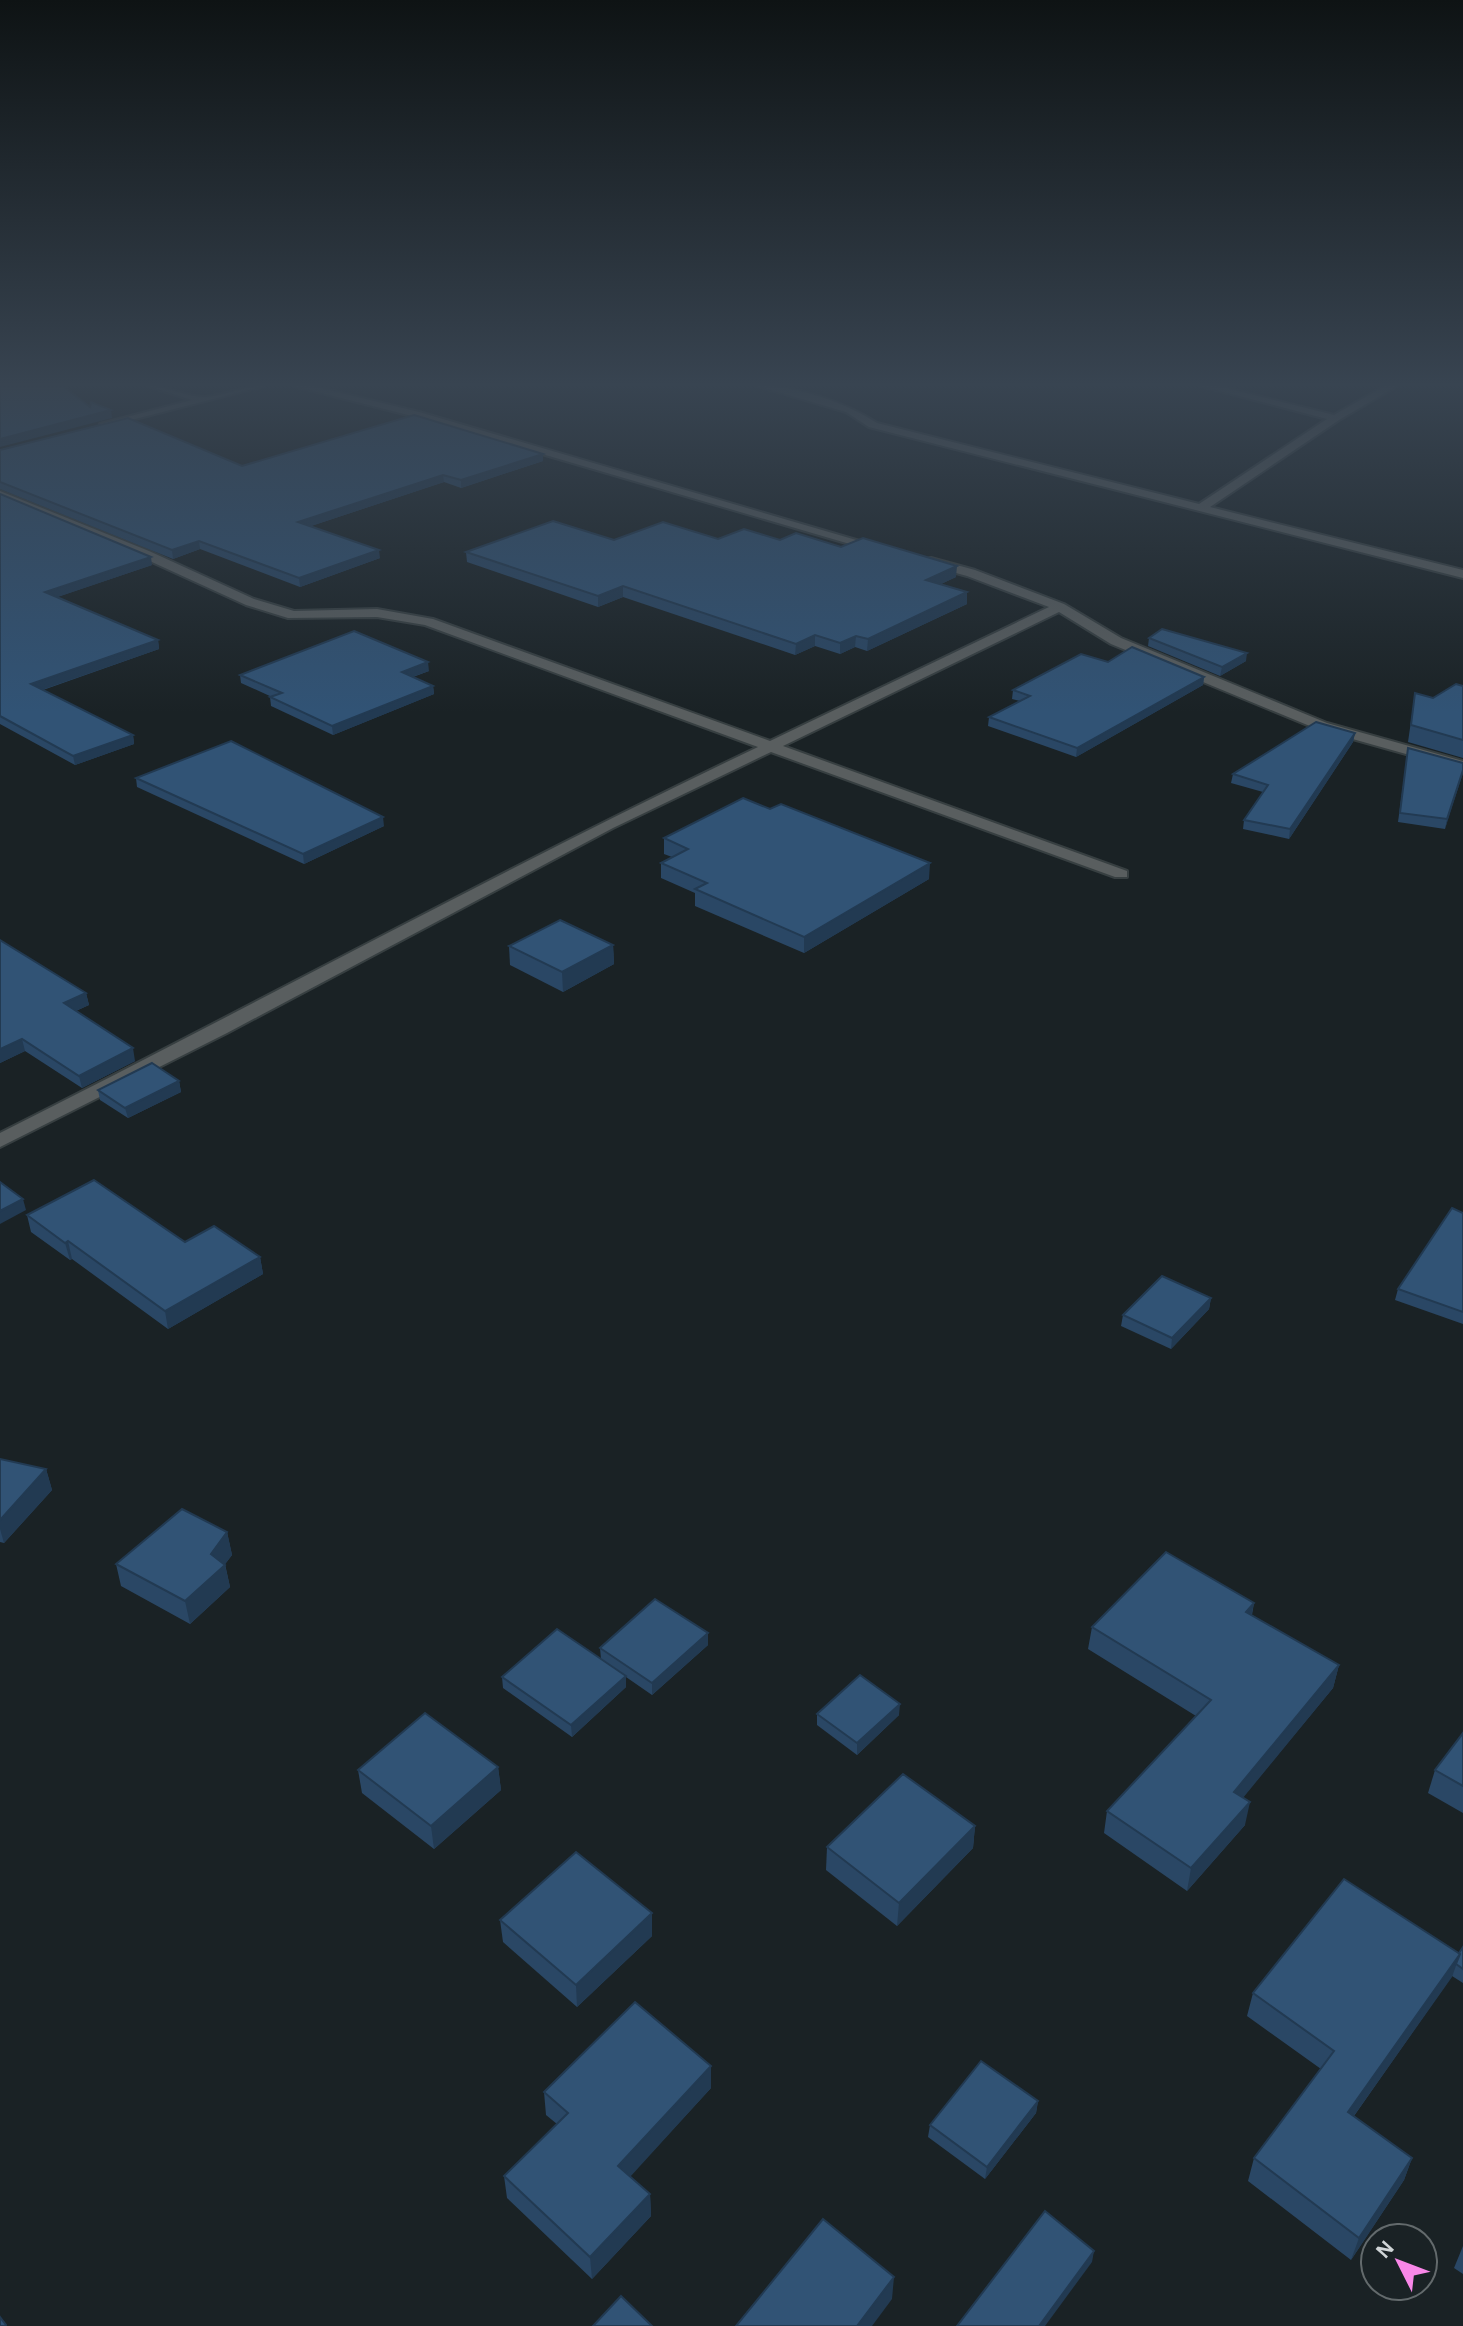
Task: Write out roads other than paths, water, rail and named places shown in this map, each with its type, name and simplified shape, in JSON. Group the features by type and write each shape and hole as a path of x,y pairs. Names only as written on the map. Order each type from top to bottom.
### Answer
{"street":[{"path":"1,495 145,554 250,602 293,615 377,613 428,622 1121,874"},
{"path":"694,495 897,553"},
{"path":"1143,495 1463,574"},
{"path":"1199,509 1221,495"},
{"path":"912,557 971,573 1060,607 1116,641 1322,726 1463,766"},
{"path":"0,1141 221,1029 607,825 1060,607"}]}
